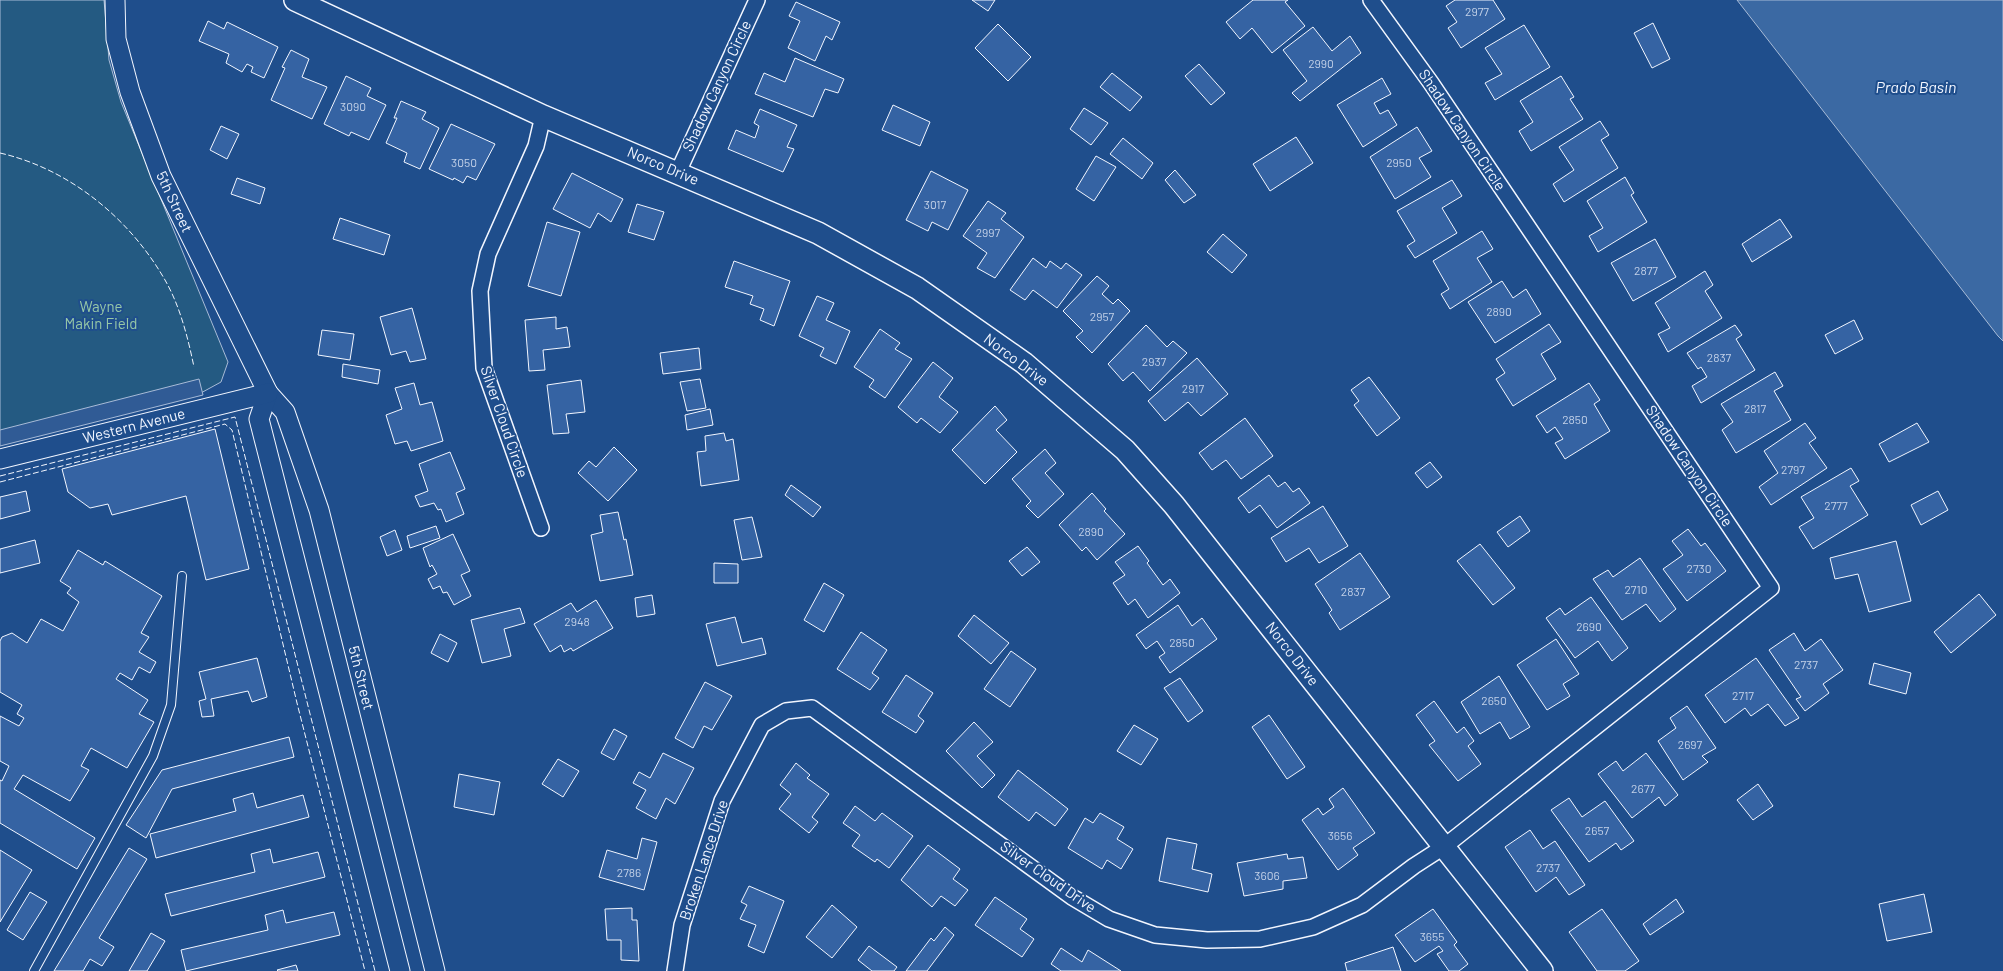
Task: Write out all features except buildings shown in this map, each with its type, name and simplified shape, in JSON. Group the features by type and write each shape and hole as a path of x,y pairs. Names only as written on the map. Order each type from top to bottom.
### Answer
{"main road":[{"name":"Norco Drive","path":"295,0 543,116 818,233 917,288 1024,363 1125,450 1174,505 1542,971"}],"street":[{"name":"5th Street","path":"115,0 116,39 130,92 161,176 268,393 285,412 319,510 435,971"},
{"name":"Shadow Canyon Circle","path":"678,172 757,0"},
{"name":"Shadow Canyon Circle","path":"1370,0 1431,82 1771,588 1445,846"},
{"name":"Silver Cloud Circle","path":"541,528 484,368 480,291 488,254 536,146 543,116"},
{"name":"Western Avenue","path":"0,459 268,393"},
{"path":"268,393 259,419 400,971"},
{"name":"Silver Cloud Drive","path":"786,711 812,708 1072,897 1109,919 1155,935 1207,940 1260,939 1313,927 1362,905 1414,866 1445,846"},
{"name":"Broken Lance Drive","path":"675,971 682,924 722,800 762,725 786,711"}],"lane":[{"path":"34,971 153,756 171,705 182,576"}],"green space":[{"name":"Wayne Makin Field","path":"0,0 104,0 109,60 121,102 228,362 221,382 199,394 0,445"}],"shaded area":[{"path":"199,379 203,395 0,446 0,430"}],"water":[{"name":"Prado Basin","path":"1737,0 2003,0 2003,341 1998,336"}],"fence":[{"path":"0,153 50,171 74,184 116,217 151,258 165,280 183,322 194,367"},
{"path":"0,476 235,417 375,971"},
{"path":"0,482 225,424 232,430 297,703 365,971"}]}
